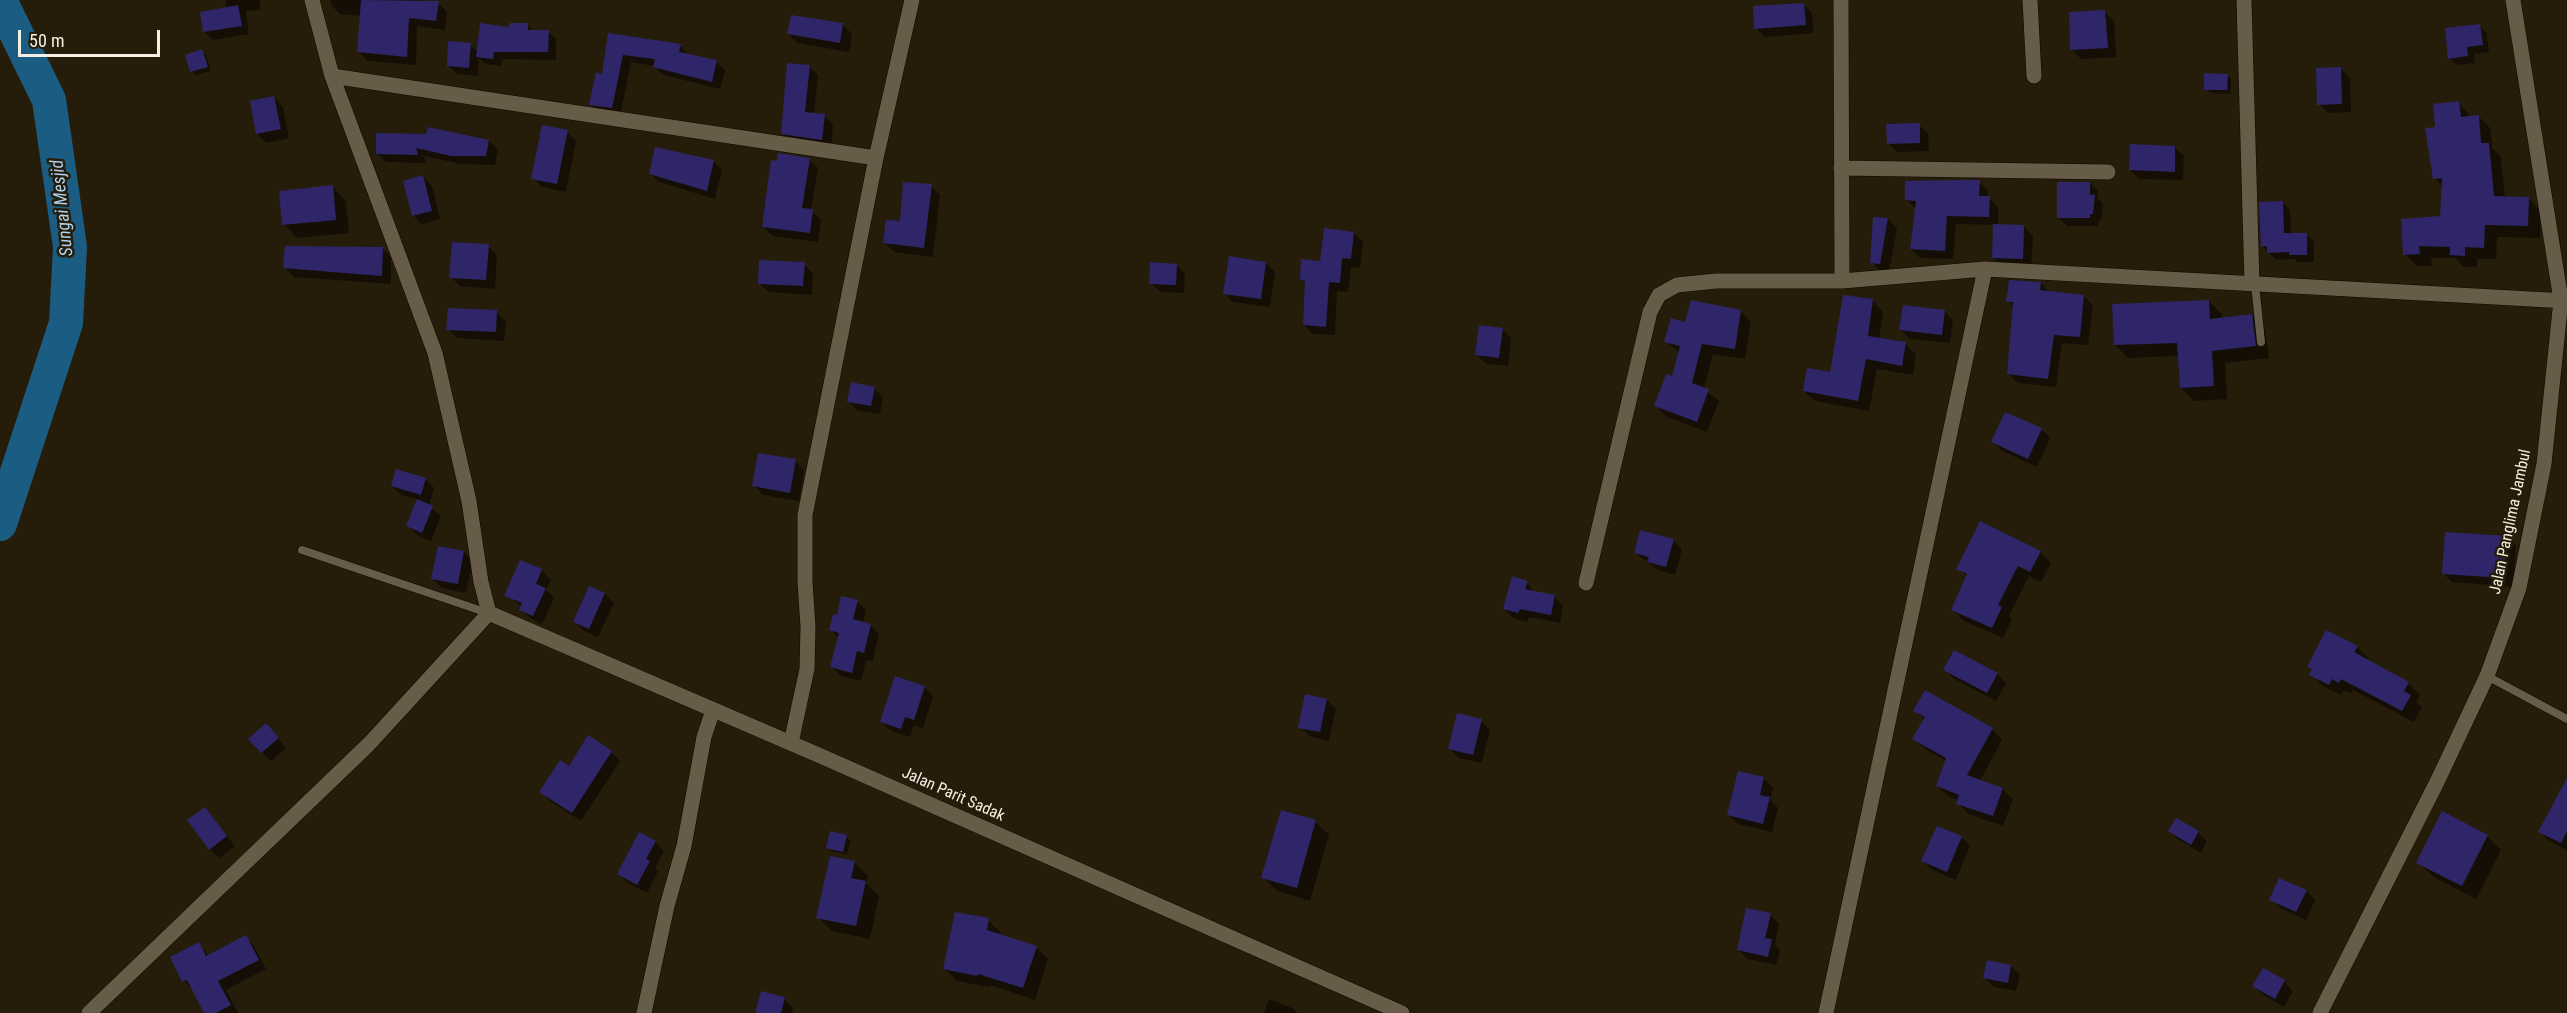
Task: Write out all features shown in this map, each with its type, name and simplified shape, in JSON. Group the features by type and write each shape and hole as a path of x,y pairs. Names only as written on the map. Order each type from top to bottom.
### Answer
{"street":[{"path":"89,1013 369,744 489,613 481,582 469,501 435,353 332,76 312,0"},
{"path":"791,743 807,669 805,515 876,158 912,0"},
{"path":"1841,0 1842,281"},
{"path":"2030,0 2034,76"},
{"path":"2244,0 2253,283"},
{"name":"Jalan Panglima Jambul","path":"2324,1012 2487,676 2519,588 2541,475 2564,301 2513,0"},
{"path":"332,76 876,158"},
{"path":"1841,168 2108,172"},
{"path":"1826,1013 1985,269"},
{"path":"1586,583 1650,312 1659,295 1677,285 1716,281 1842,281 1985,269 2564,301"},
{"name":"Jalan Parit Sadak","path":"489,613 709,723 791,743 1402,1013"},
{"path":"644,1013 667,906 684,846 709,723"}],"lane":[{"path":"2253,283 2261,342"},
{"path":"302,550 489,613"},
{"path":"2487,676 2567,719"}],"building":[{"path":"361,0 439,1 436,21 409,18 407,57 357,52"},
{"path":"1804,3 1806,25 1754,29 1753,6"},
{"path":"238,5 242,26 203,32 200,12"},
{"path":"2105,10 2108,48 2070,50 2069,12"},
{"path":"791,15 843,23 840,43 787,34"},
{"path":"480,23 509,27 510,23 528,23 528,30 549,30 548,52 494,52 493,59 476,57"},
{"path":"2480,24 2483,45 2467,47 2468,56 2448,59 2445,28"},
{"path":"608,33 681,44 679,52 717,60 712,82 653,67 655,59 623,55 612,108 589,105 596,72 602,74"},
{"path":"448,41 471,43 469,68 447,66"},
{"path":"202,49 208,67 190,72 185,55"},
{"path":"787,63 810,65 805,112 825,114 822,140 781,134"},
{"path":"2341,67 2342,104 2317,105 2316,68"},
{"path":"2204,73 2228,74 2227,90 2204,90"},
{"path":"274,96 281,129 256,134 250,101"},
{"path":"2459,101 2461,117 2479,115 2481,143 2489,143 2494,196 2529,197 2528,226 2485,225 2484,248 2465,247 2465,256 2450,255 2450,247 2419,246 2420,254 2403,255 2401,219 2440,216 2442,178 2433,179 2425,128 2435,127 2433,104"},
{"path":"1920,123 1920,143 1887,144 1886,124"},
{"path":"542,125 568,130 557,184 531,179"},
{"path":"428,127 489,140 486,156 451,156 416,148 418,155 376,154 376,133 426,134"},
{"path":"2130,144 2175,146 2175,172 2129,170"},
{"path":"655,147 714,160 707,191 649,174"},
{"path":"778,153 810,158 802,208 813,209 810,233 762,227 771,160 777,161"},
{"path":"423,175 432,211 412,216 403,181"},
{"path":"1980,180 1979,196 1990,196 1989,217 1947,216 1945,251 1910,249 1916,201 1905,200 1905,181"},
{"path":"903,182 932,184 924,248 883,243 886,220 900,221"},
{"path":"2057,182 2090,182 2090,195 2095,194 2093,214 2090,214 2090,218 2057,218"},
{"path":"333,185 336,220 282,225 279,191"},
{"path":"2283,201 2284,233 2307,233 2307,255 2289,255 2289,252 2267,253 2267,246 2261,247 2259,202"},
{"path":"1873,217 1888,218 1880,264 1870,263"},
{"path":"1993,224 2024,225 2023,259 1992,258"},
{"path":"1324,228 1354,232 1351,259 1342,258 1340,283 1329,282 1326,327 1303,325 1305,281 1300,280 1301,259 1320,261"},
{"path":"452,242 489,244 486,280 449,278"},
{"path":"285,246 383,247 382,276 283,268"},
{"path":"1229,256 1266,262 1261,299 1223,294"},
{"path":"759,260 805,262 803,286 758,284"},
{"path":"1150,262 1177,264 1176,285 1149,284"},
{"path":"2009,280 2041,282 2040,290 2084,295 2080,337 2054,335 2048,379 2007,374 2013,302 2006,302"},
{"path":"1843,295 1873,299 1868,336 1906,342 1902,366 1866,359 1858,401 1803,391 1807,368 1830,372"},
{"path":"1691,300 1741,310 1735,349 1702,344 1692,383 1709,389 1697,422 1654,406 1666,374 1672,376 1680,346 1664,342 1671,318 1685,322"},
{"path":"2209,300 2210,319 2252,314 2256,346 2212,351 2214,386 2180,388 2177,343 2114,345 2112,304"},
{"path":"1903,305 1945,310 1942,335 1899,330"},
{"path":"448,308 497,310 496,332 446,330"},
{"path":"1479,325 1503,328 1499,358 1475,355"},
{"path":"851,382 875,387 871,406 847,402"},
{"path":"2005,412 2042,428 2028,459 1991,442"},
{"path":"758,453 796,459 790,493 752,486"},
{"path":"396,469 426,478 421,495 391,486"},
{"path":"417,499 433,506 422,533 406,526"},
{"path":"1980,521 2041,551 2030,572 2018,566 1998,605 2002,607 1992,628 1951,610 1967,574 1956,569"},
{"path":"1640,530 1674,539 1666,567 1647,562 1649,557 1634,553"},
{"path":"2445,532 2508,536 2504,578 2442,574"},
{"path":"438,546 464,551 458,584 431,579"},
{"path":"520,560 542,569 536,584 546,588 533,616 519,610 522,603 504,596"},
{"path":"1512,576 1528,581 1525,589 1555,595 1551,615 1520,609 1518,613 1503,609"},
{"path":"589,586 605,593 589,629 573,622"},
{"path":"841,596 858,600 853,619 871,624 864,653 857,651 852,673 830,667 839,633 829,630 833,614 837,615"},
{"path":"2326,630 2358,646 2354,652 2409,682 2404,691 2411,695 2402,711 2341,679 2339,683 2332,679 2329,685 2309,675 2312,669 2307,667"},
{"path":"1954,650 1998,673 1987,693 1943,670"},
{"path":"895,676 925,686 914,720 905,717 901,729 880,722"},
{"path":"1925,690 1993,728 1967,775 2003,788 1993,816 1956,804 1959,795 1936,786 1946,758 1912,739 1925,717 1913,711"},
{"path":"1305,694 1327,699 1320,732 1298,728"},
{"path":"1457,713 1482,719 1473,755 1448,749"},
{"path":"266,723 279,738 261,753 248,739"},
{"path":"588,735 612,751 572,813 539,792 560,760 569,766"},
{"path":"1738,771 1764,777 1760,795 1770,797 1763,824 1727,815"},
{"path":"2567,778 2567,831 2561,843 2538,832"},
{"path":"205,807 227,836 209,850 187,820"},
{"path":"1281,810 1316,820 1297,888 1261,878"},
{"path":"2442,811 2488,835 2462,886 2416,863"},
{"path":"2176,818 2199,831 2191,845 2168,831"},
{"path":"1937,826 1962,836 1947,872 1921,861"},
{"path":"830,831 847,835 843,852 826,848"},
{"path":"639,832 656,841 646,859 650,861 637,885 617,874"},
{"path":"830,856 855,861 851,878 866,881 856,926 816,918"},
{"path":"2279,878 2307,890 2296,912 2269,900"},
{"path":"1746,908 1771,913 1765,938 1772,939 1768,957 1737,950"},
{"path":"955,912 989,918 987,930 1037,946 1023,988 978,974 977,976 943,969"},
{"path":"246,935 259,960 218,981 231,1005 216,1013 204,1013 187,980 182,982 170,957 199,942 206,956"},
{"path":"1987,960 2011,965 2008,983 1983,978"},
{"path":"2263,968 2285,980 2275,999 2252,986"},
{"path":"761,991 785,997 781,1013 755,1013"}],"waterway":[{"name":"Sungai Mesjid","path":"0,0 49,100 70,247 66,323 0,524"}]}
